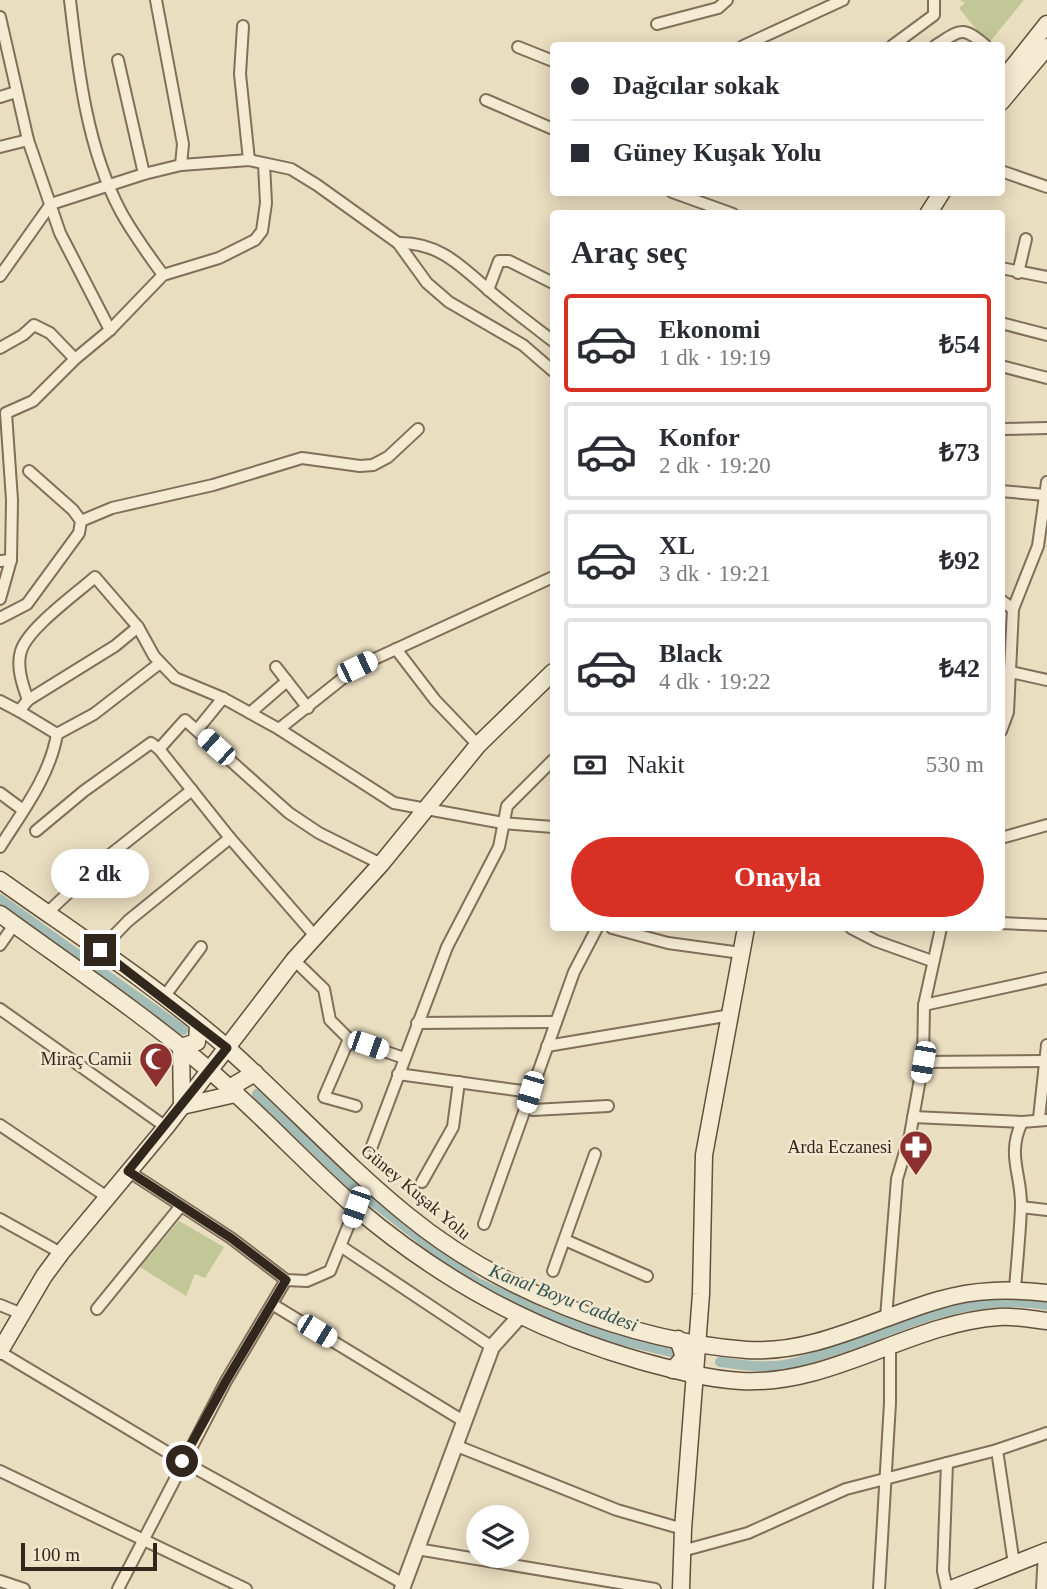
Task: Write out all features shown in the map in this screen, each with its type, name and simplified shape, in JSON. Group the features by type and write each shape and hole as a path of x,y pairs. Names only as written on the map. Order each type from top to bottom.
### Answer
{"main road":[{"path":"1008,73 1047,24"},
{"path":"1008,73 1047,47"},
{"path":"0,1352 61,1253 166,1127 294,960 381,864 478,745 550,678"},
{"name":"Güney Kuşak Yolu","path":"0,880 164,997 227,1048 406,1214 462,1256 567,1307 678,1339 724,1348 790,1348 830,1339 939,1299 981,1290 1015,1289 1047,1293"},
{"path":"0,914 181,1047 356,1207 464,1288 519,1317 600,1349 720,1380 788,1378 985,1319 1017,1317 1047,1321"},
{"path":"681,1589 682,1529 698,1343 704,1154 745,931"},
{"path":"181,1047 197,1042 198,1025"},
{"path":"181,1047 182,1106"},
{"path":"235,1094 236,1084 255,1073"},
{"path":"182,1106 235,1094"},
{"path":"673,1370 684,1357 678,1339"},
{"path":"720,1380 713,1371 712,1362 724,1348"},
{"path":"949,1589 1046,1551"}],"street":[{"path":"71,0 76,50 90,126 109,184 126,221 163,275"},
{"path":"156,0 183,144 181,165"},
{"path":"657,24 718,8 726,0"},
{"path":"752,42 843,0"},
{"path":"897,42 934,15 934,0"},
{"path":"0,17 28,140 60,233 110,330"},
{"path":"243,26 240,74 249,160"},
{"path":"942,42 965,30 981,42"},
{"path":"518,47 550,60"},
{"path":"118,60 144,174"},
{"path":"0,97 16,92"},
{"path":"486,100 550,128"},
{"path":"0,148 28,140"},
{"path":"0,276 51,204 109,184 181,165 249,160 292,169 398,243 427,283 449,302 523,345 550,368"},
{"path":"0,599 5,560 6,501 3,413 33,401 75,359 110,330 163,275 219,258 255,240 262,231 266,203 264,163"},
{"path":"1005,172 1047,187"},
{"path":"683,196 722,210"},
{"path":"1018,273 1026,239"},
{"path":"398,243 412,243 441,251 462,265 488,290 550,339"},
{"path":"488,290 499,261 509,261 550,282"},
{"path":"1005,269 1047,277"},
{"path":"1005,324 1047,335"},
{"path":"0,348 23,335 34,325 50,332 75,359"},
{"path":"1005,367 1047,378"},
{"path":"1005,429 1047,428"},
{"path":"81,521 112,508 233,480 302,458 324,458 360,466 373,465 388,457 418,429"},
{"path":"0,618 27,604 47,581 79,533 81,521 73,510 29,471"},
{"path":"1047,482 1038,546 1013,610 1005,670 1047,680"},
{"path":"1005,491 1045,495"},
{"path":"28,700 20,676 20,652 30,635 95,577 138,627 160,663 175,678 223,698 279,729 394,803 424,811 503,823 550,827"},
{"path":"279,729 357,667 550,578"},
{"path":"1005,603 1013,610"},
{"path":"19,711 28,700 115,646 138,627"},
{"path":"396,649 435,700 478,745"},
{"path":"57,734 94,714 160,663"},
{"path":"276,667 308,708"},
{"path":"250,713 287,681"},
{"path":"197,730 223,698"},
{"path":"0,701 57,734"},
{"path":"159,749 185,720 289,813 319,833 381,864"},
{"path":"0,847 41,779 54,751 57,734"},
{"path":"36,831 84,791 151,743 159,749 230,838 315,936"},
{"path":"372,1146 447,947 499,848 507,806 550,763"},
{"path":"47,913 101,862 192,790"},
{"path":"0,793 23,810"},
{"path":"1005,837 1047,825"},
{"path":"100,950 128,920 230,838"},
{"path":"1005,923 1047,925"},
{"path":"0,945 14,925"},
{"path":"484,1224 574,972 595,931"},
{"path":"623,931 668,943 741,953"},
{"path":"857,931 876,941 932,961"},
{"path":"886,1318 897,1179 913,1117 923,1062 924,1005 939,931"},
{"path":"164,997 201,947"},
{"path":"294,960 324,989 330,1020 349,1039 404,1058"},
{"path":"924,1005 1047,978"},
{"path":"0,1009 166,1127"},
{"path":"547,1046 731,1016"},
{"path":"417,1023 556,1022"},
{"path":"349,1039 324,1097 356,1106"},
{"path":"913,1117 1022,1122 1043,1119 1047,1045"},
{"path":"923,1062 1045,1061"},
{"path":"398,1074 530,1092"},
{"path":"422,1182 453,1127 459,1082"},
{"path":"526,1107 533,1110 608,1107"},
{"path":"1015,1289 1021,1188 1014,1164 1015,1137 1022,1122"},
{"path":"0,1125 107,1197"},
{"path":"553,1271 595,1154"},
{"path":"128,1171 231,1238 286,1280 307,1281 330,1271 356,1207"},
{"path":"97,1309 180,1207"},
{"path":"1021,1207 1047,1210"},
{"path":"0,1219 61,1253"},
{"path":"565,1240 648,1276"},
{"path":"342,1247 492,1348"},
{"path":"118,1589 182,1461 286,1280"},
{"path":"272,1304 465,1422"},
{"path":"0,1305 22,1314"},
{"path":"0,1352 182,1461 403,1587 492,1348 519,1317"},
{"path":"879,1589 890,1346"},
{"path":"682,1551 748,1532 846,1489 997,1450 1047,1433"},
{"path":"457,1446 617,1510 682,1529"},
{"path":"997,1450 1014,1564"},
{"path":"947,1463 943,1571 949,1589"},
{"path":"0,1471 246,1589"},
{"path":"417,1549 655,1589"},
{"path":"1042,1589 1046,1551"},
{"path":"0,1581 24,1589"}],"green space":[{"path":"960,0 1024,0 990,42 986,42 959,8 965,3"},
{"path":"179,1221 224,1247 205,1278 195,1274 186,1296 140,1267"}],"waterway":[{"name":"Kanal Boyu Caddesi","path":"0,899 183,1030"},
{"name":"Kanal Boyu Caddesi","path":"257,1094 353,1186 476,1282 549,1316 620,1340 675,1353"},
{"name":"Kanal Boyu Caddesi","path":"720,1362 760,1366 784,1365 964,1307 1018,1302 1047,1305"}],"place":[{"name":"Miraç Camii","path":"156,1089"},
{"name":"Arda Eczanesi","path":"916,1177"}],"route":[{"path":"100,950 227,1048 128,1171 231,1238 286,1280 182,1461"}]}
